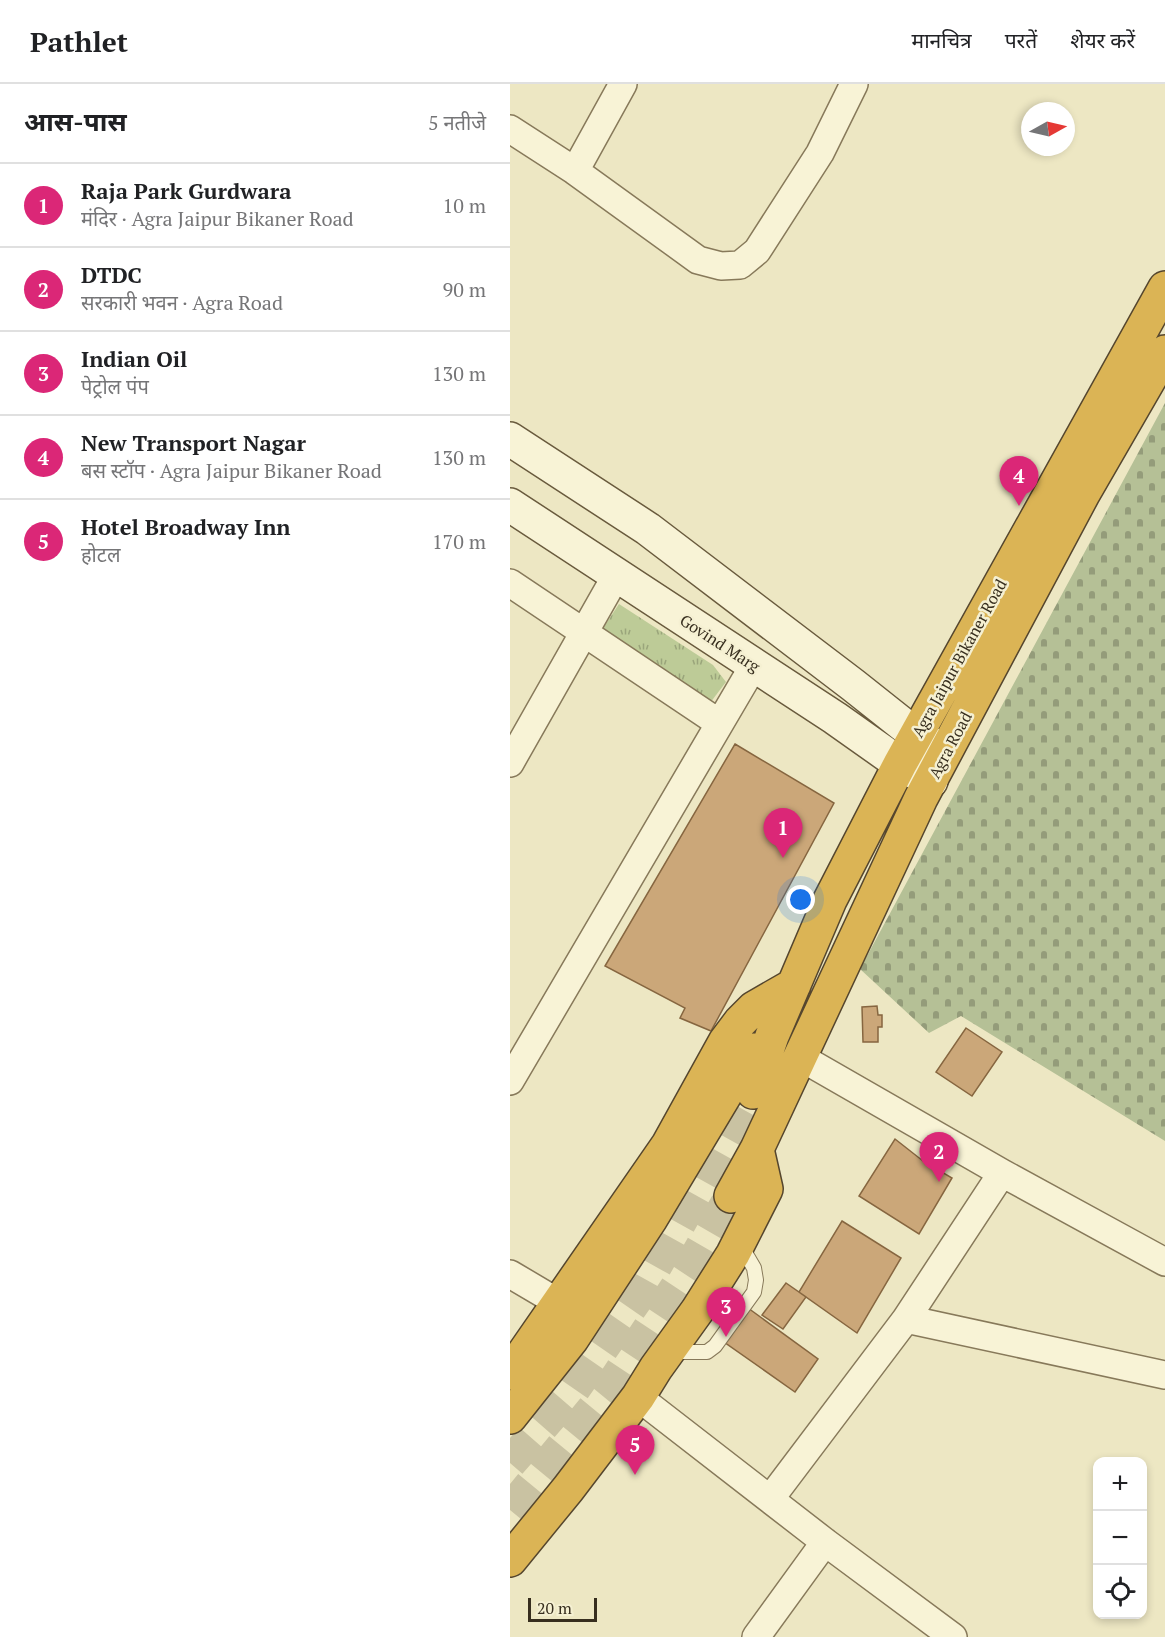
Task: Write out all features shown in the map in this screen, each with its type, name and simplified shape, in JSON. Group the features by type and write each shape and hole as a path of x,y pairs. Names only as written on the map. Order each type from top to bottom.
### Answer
{"highway":[{"name":"Agra Jaipur Bikaner Road","path":"753,1092 772,1036 830,900 900,764 1165,288"},
{"name":"Agra Road","path":"731,1196 757,1149 930,781 1083,494 1165,352"},
{"path":"510,1373 668,1145 725,1042 754,1008 794,985"},
{"path":"510,1417 572,1339 650,1220 750,1053 772,1036"},
{"path":"510,1560 638,1397 697,1311 739,1242 766,1188 757,1149"}],"street":[{"path":"575,171 623,84"},
{"path":"510,129 575,171 698,260 721,266 740,265 757,251 820,153 854,84"},
{"path":"510,439 648,529 916,735 946,752"},
{"name":"Govind Marg","path":"510,505 835,718 900,764 930,781"},
{"path":"510,763 616,576"},
{"path":"510,583 720,723"},
{"path":"510,1081 754,665"},
{"path":"800,1057 1002,1173 1165,1262"},
{"path":"770,1499 906,1319 1002,1173"},
{"path":"510,1274 559,1303"},
{"path":"906,1319 1165,1375"},
{"path":"638,1397 825,1542 953,1637"},
{"path":"756,1637 825,1542"}],"green space":[{"path":"1165,403 1165,1141 961,1016 929,1033 860,969"},
{"path":"619,604 713,665 726,682 710,703 597,637"}],"building":[{"path":"735,744 834,803 711,1031 680,1018 685,1008 605,966"},
{"path":"877,1006 878,1015 882,1015 882,1027 878,1027 878,1042 863,1042 862,1007"},
{"path":"966,1028 1002,1052 972,1096 936,1072"},
{"path":"895,1139 923,1161 952,1178 919,1234 859,1196"},
{"path":"842,1221 901,1258 857,1333 799,1292"},
{"path":"786,1283 806,1297 783,1329 762,1315"},
{"path":"748,1308 818,1359 795,1392 724,1342"}],"tunnel":[{"path":"510,1463 572,1392 640,1294 753,1092"},
{"path":"510,1510 607,1392 693,1262 731,1196"}],"place":[{"name":"New Transport Nagar","path":"1019,506"},
{"name":"Raja Park Gurdwara","path":"783,858"},
{"name":"DTDC","path":"939,1182"},
{"name":"Indian Oil","path":"726,1337"},
{"name":"Hotel Broadway Inn","path":"635,1475"}]}
